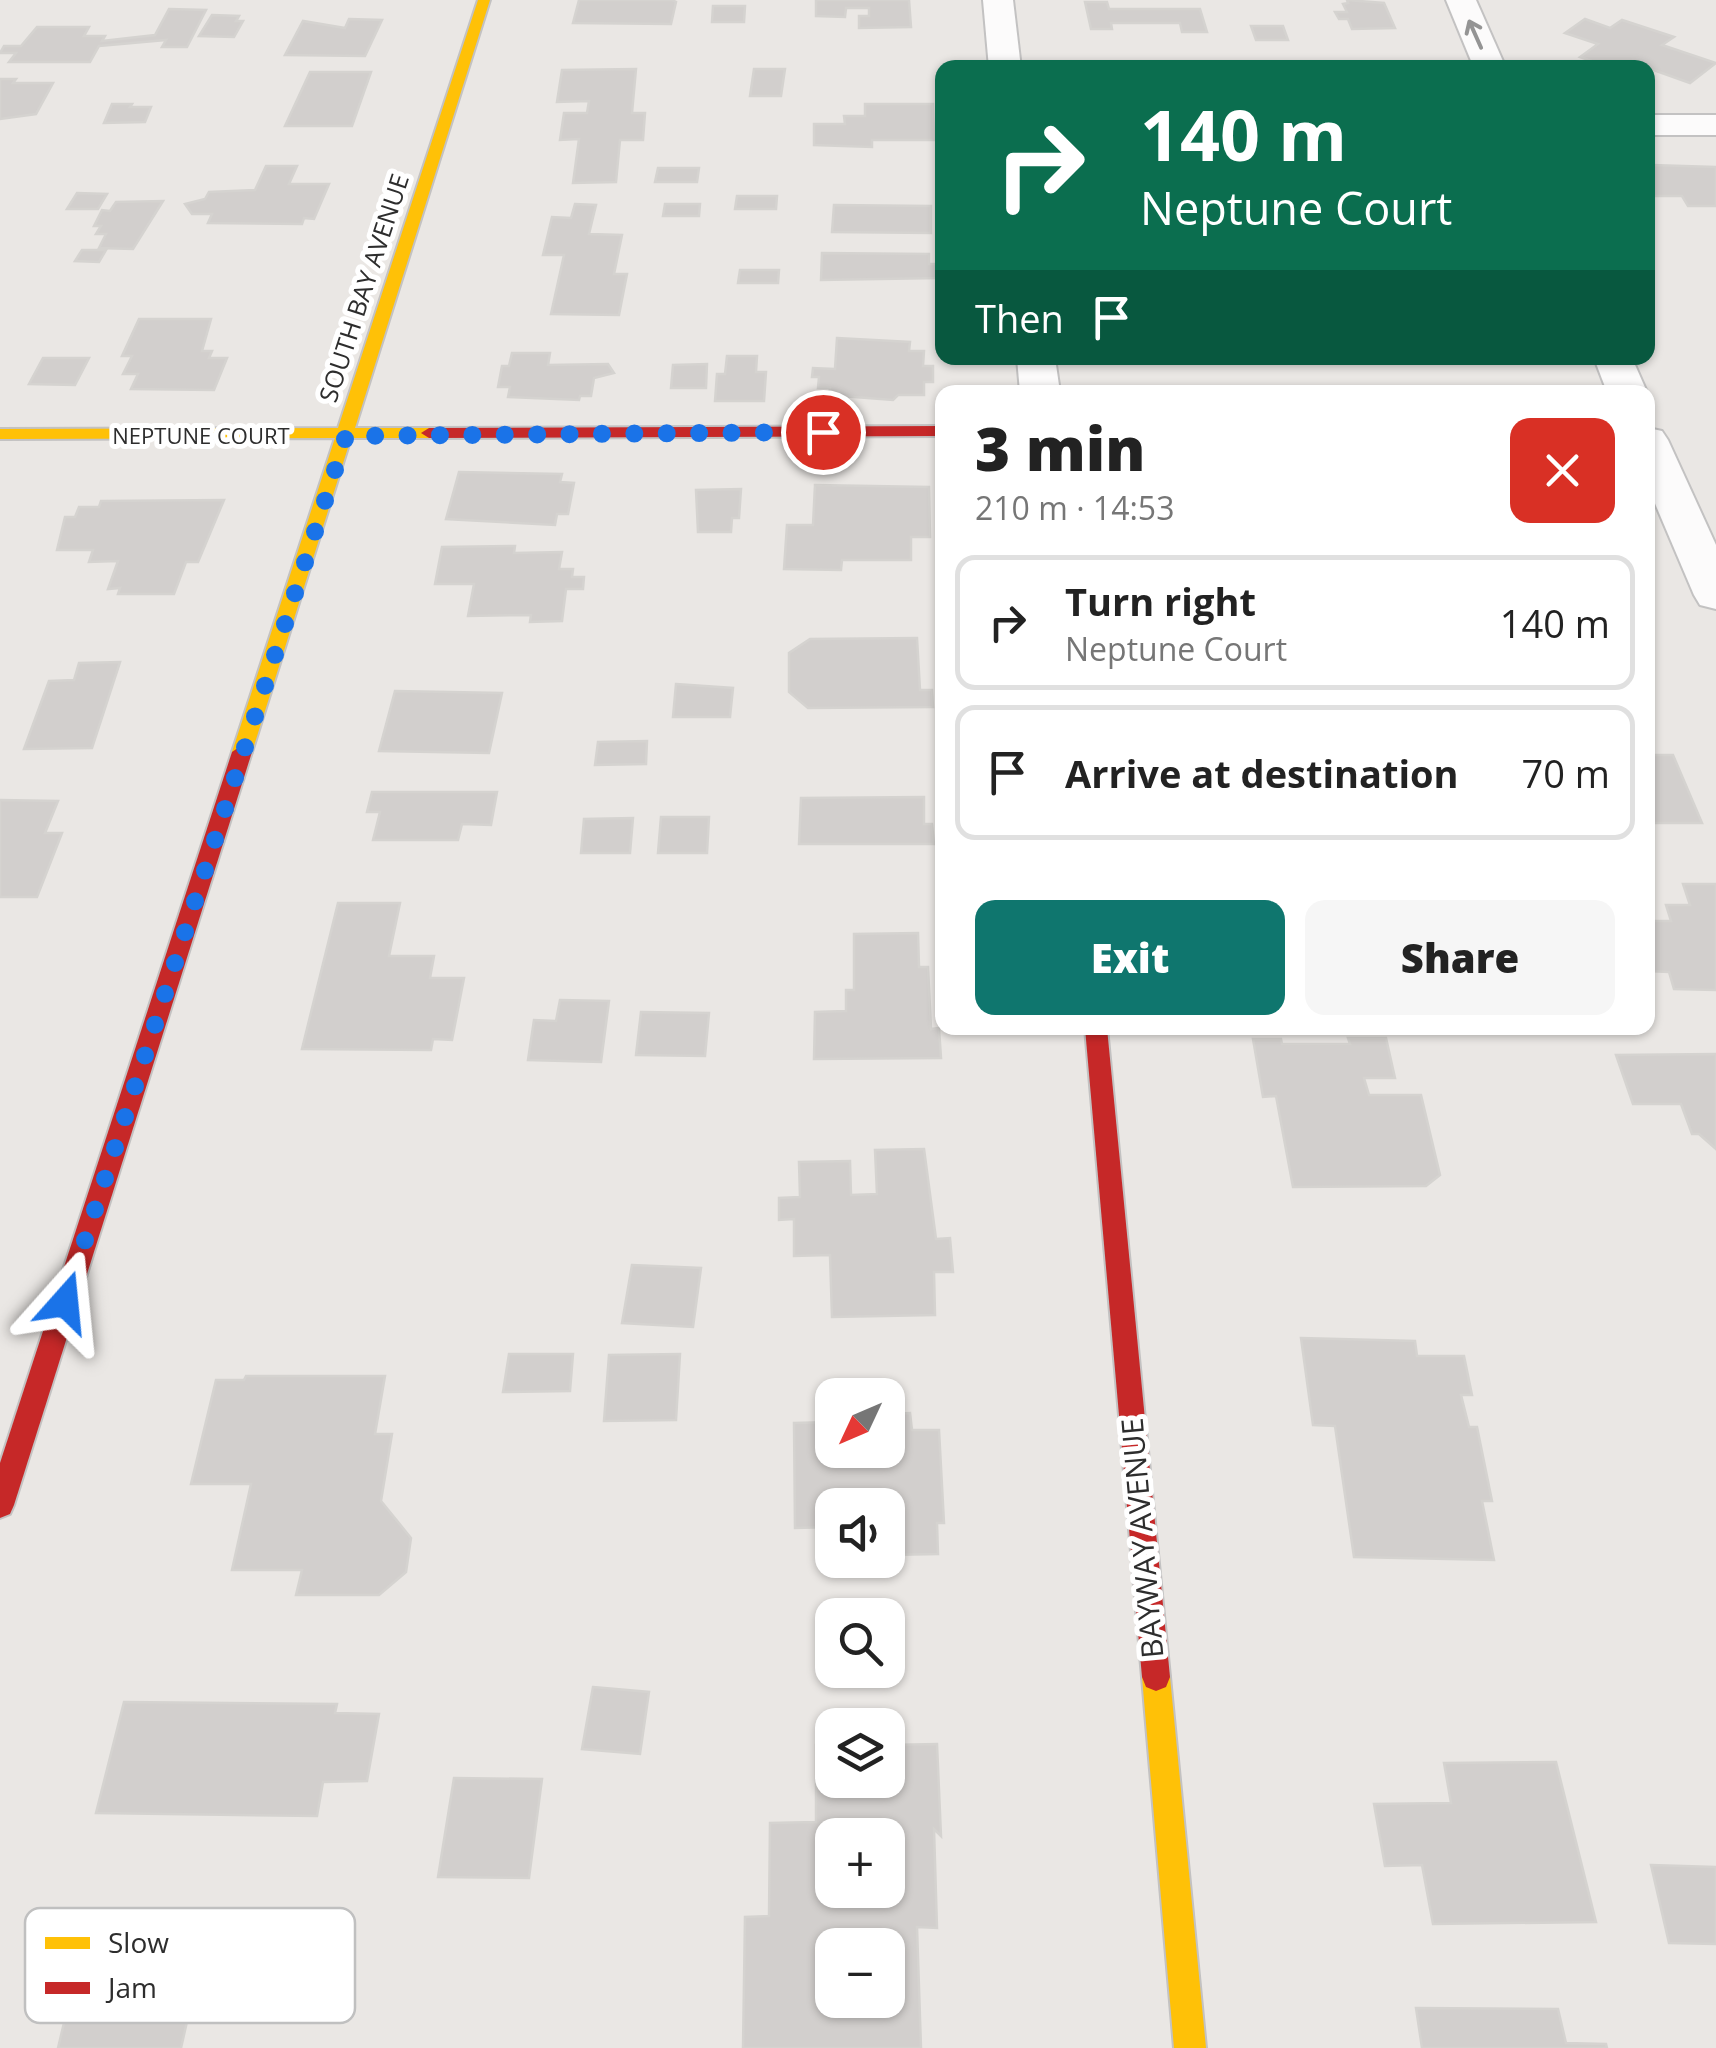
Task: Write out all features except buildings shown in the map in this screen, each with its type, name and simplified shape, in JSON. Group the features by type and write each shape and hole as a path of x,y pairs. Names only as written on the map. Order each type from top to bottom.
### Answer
{"street":[{"name":"SOUTH BAY AVENUE","path":"0,1505 484,0"},
{"path":"998,0 1004,60"},
{"path":"1460,0 1486,60"},
{"path":"1655,125 1716,125"},
{"name":"NEPTUNE COURT","path":"0,434 346,436 935,431"},
{"path":"1655,456 1716,595"},
{"name":"BAYWAY AVENUE","path":"1097,1035 1190,2048"}],"traffic: slow":[{"path":"242,752 484,0"},
{"path":"0,434 429,433"},
{"path":"1156,1677 1190,2048"}],"traffic: jam":[{"path":"429,433 935,431"},
{"path":"0,1505 242,752"},
{"path":"1097,1035 1156,1677"}],"route":[{"path":"65,1302 346,436 823,432"}]}
